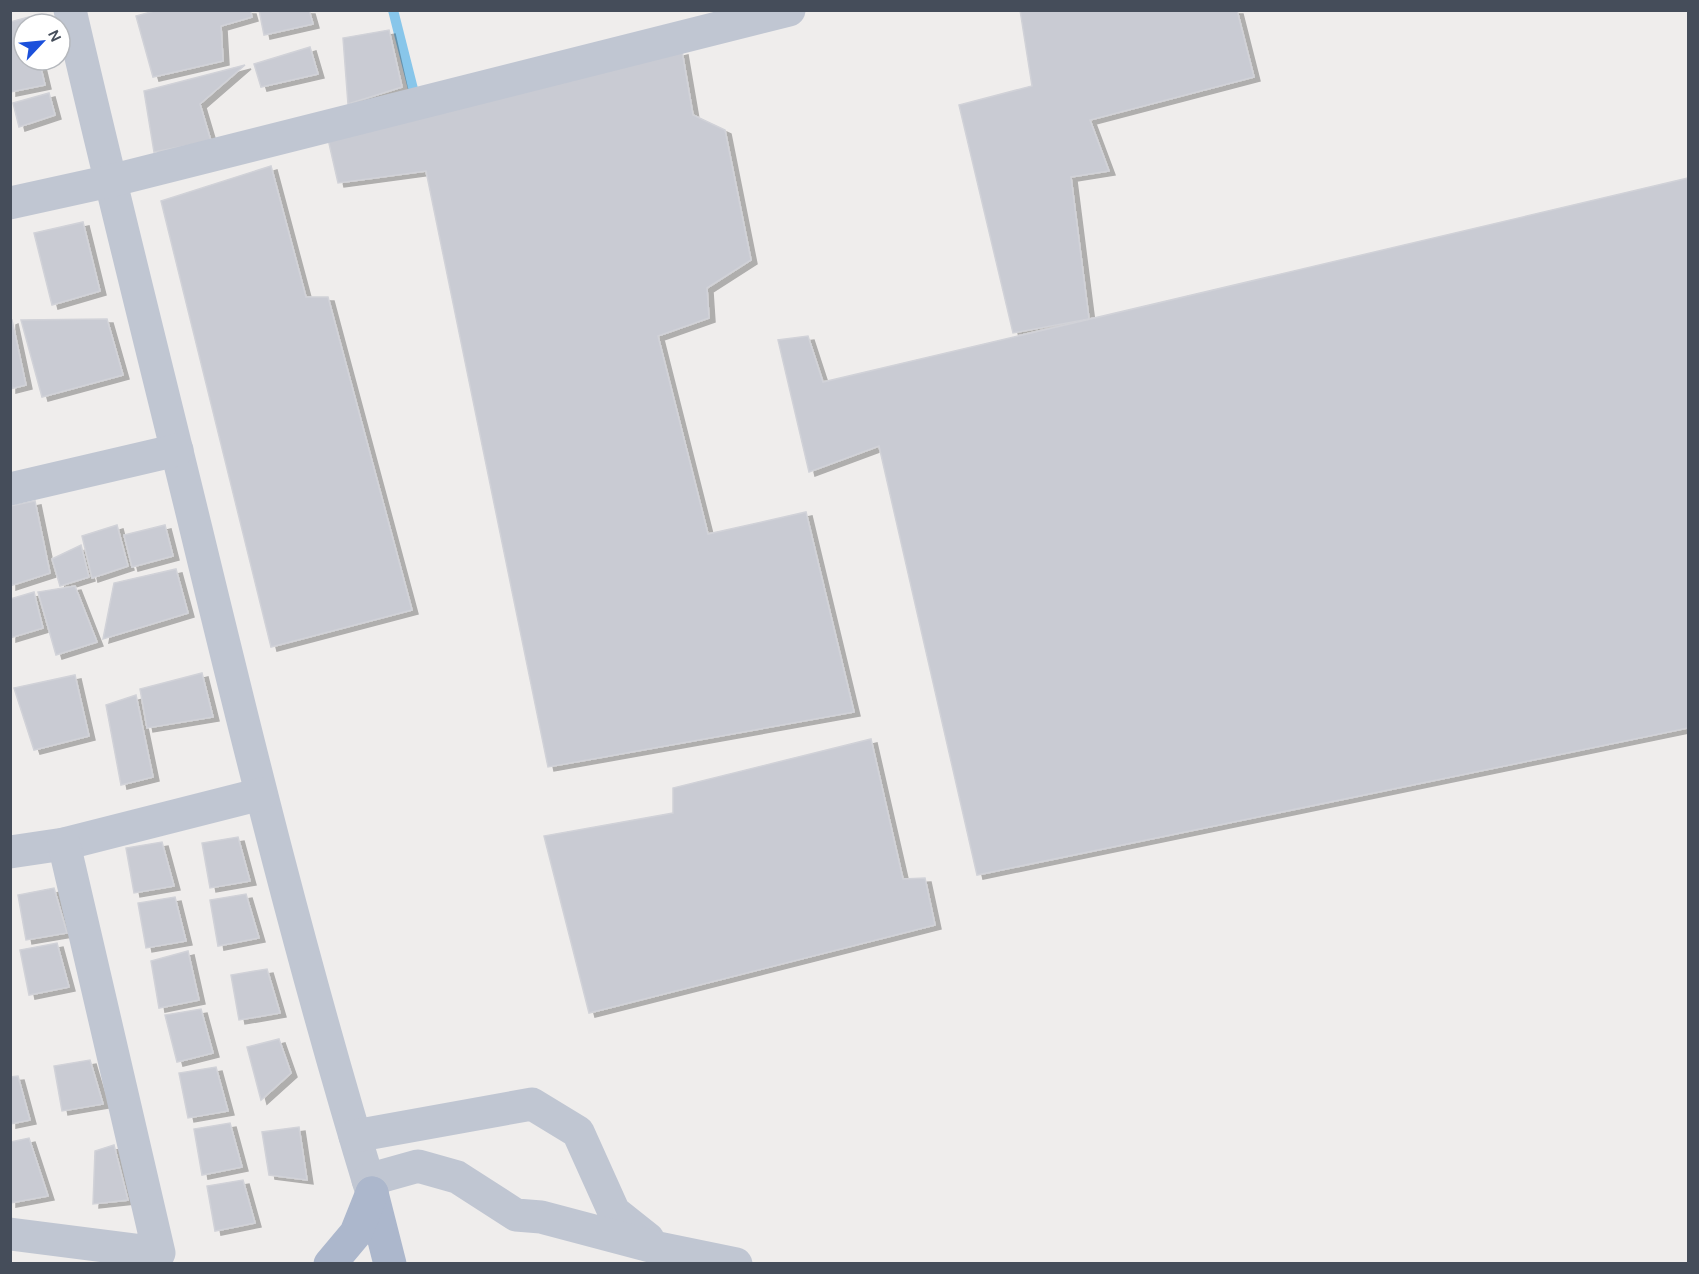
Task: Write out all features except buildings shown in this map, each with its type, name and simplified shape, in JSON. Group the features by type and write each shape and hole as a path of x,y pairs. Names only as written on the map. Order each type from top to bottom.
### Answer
{"main road":[{"path":"330,1263 356,1233 370,1187"},
{"path":"370,1187 390,1263"}],"street":[{"path":"70,10 261,794 370,1187 417,1166 457,1177 516,1215 541,1216 658,1248 736,1263"},
{"path":"10,203 110,181 689,23 789,10"},
{"path":"10,489 177,450"},
{"path":"11,851 64,844 261,794"},
{"path":"10,1234 159,1253 64,844"},
{"path":"355,1137 532,1104 578,1132 614,1212 658,1248"}],"waterway":[{"path":"393,10 413,89"}]}
